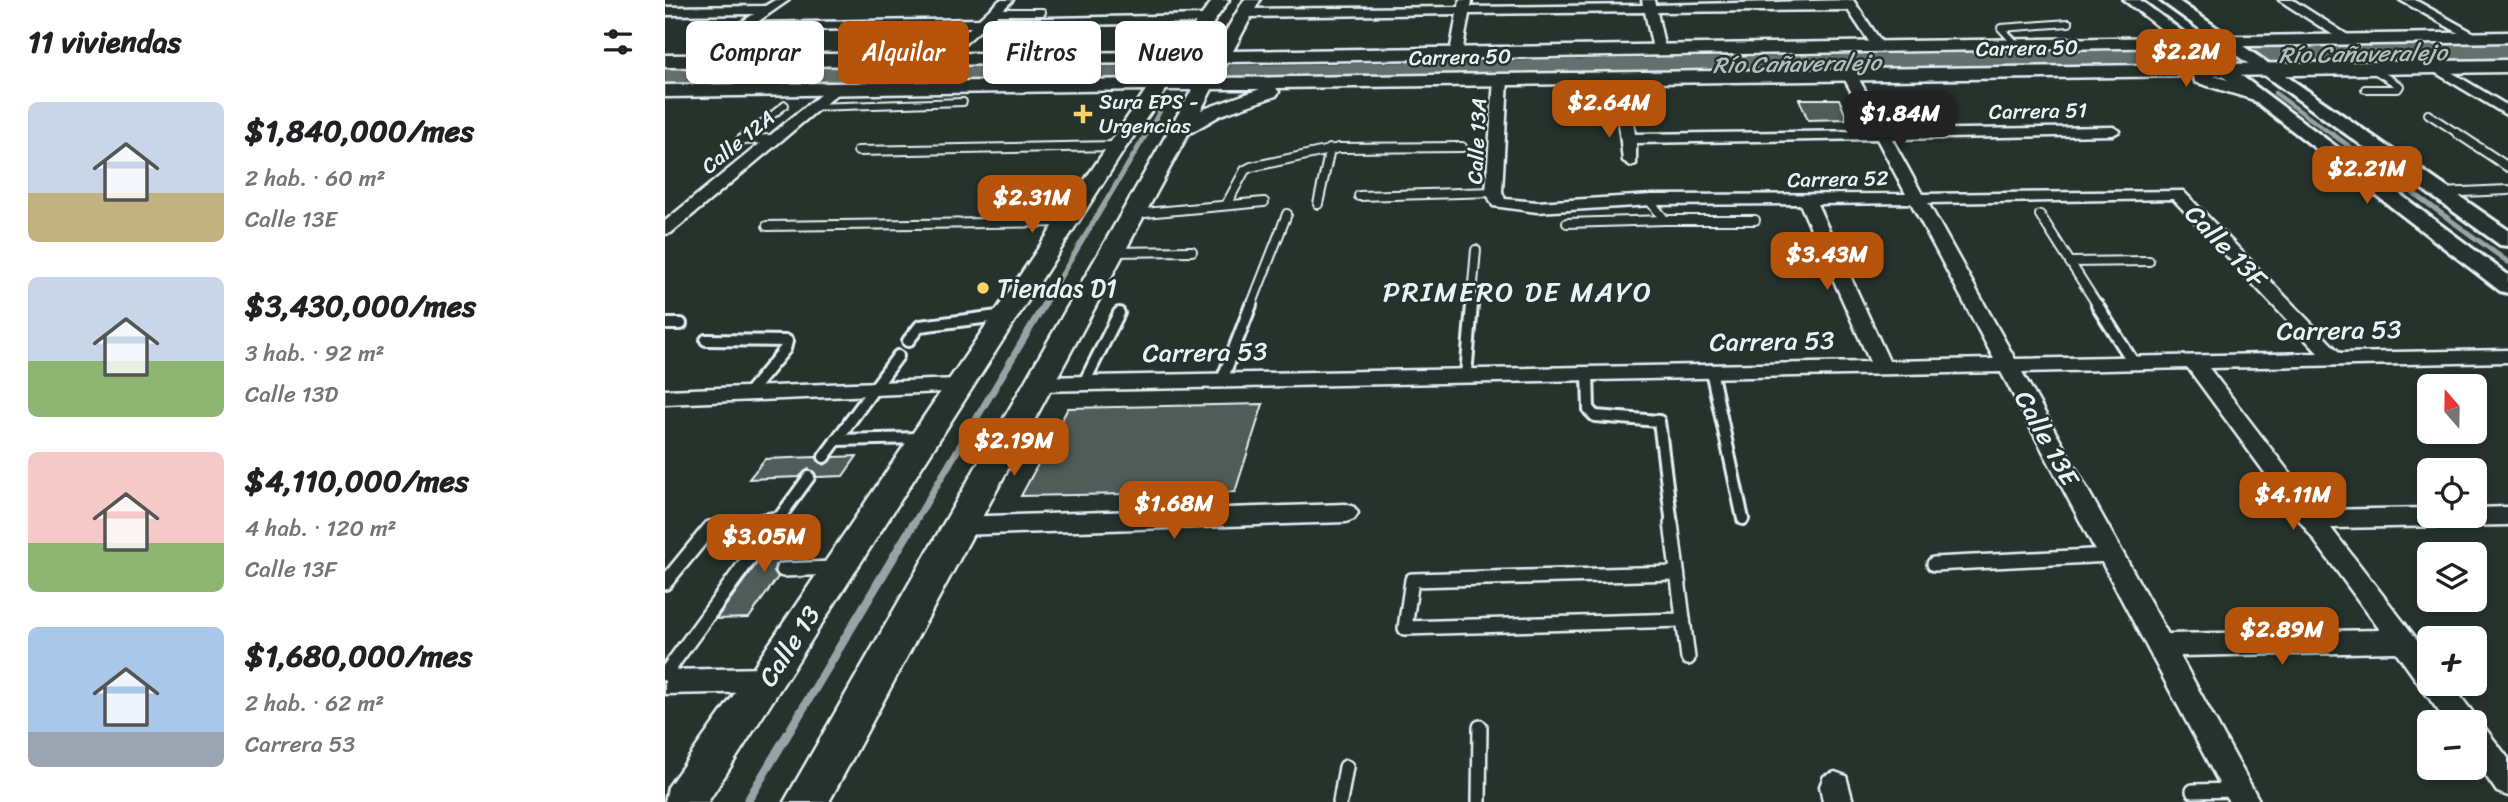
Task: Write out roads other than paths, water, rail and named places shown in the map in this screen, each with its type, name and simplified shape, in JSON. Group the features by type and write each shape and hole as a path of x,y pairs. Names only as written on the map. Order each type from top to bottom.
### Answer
{"main road":[{"name":"Calle 13","path":"1207,21 1221,0"},
{"path":"1227,42 1248,7"},
{"path":"2121,41 2146,31 2152,23 2151,16"},
{"path":"1230,37 1237,48 1264,56"},
{"name":"Carrera 50","path":"1227,66 1264,56 2508,37"},
{"name":"Carrera 50","path":"969,61 1115,58"},
{"name":"Carrera 50","path":"665,61 686,61"},
{"name":"Carrera 50","path":"1227,71 1333,82 2220,67 2505,68"},
{"path":"2150,69 2201,78 2251,93"},
{"path":"2298,92 2293,85 2294,77 2313,69"},
{"path":"1180,131 1202,117 1241,100 1286,88 1333,82"},
{"path":"1112,84 1138,93 1145,107 1175,96 1188,98 1195,103"},
{"name":"Carrera 50","path":"665,91 1115,84"},
{"name":"Calle 13","path":"684,802 1069,222 1116,146 1162,84"},
{"path":"806,802 1205,84"}],"street":[{"path":"751,21 783,0"},
{"path":"969,35 1007,0"},
{"path":"2130,0 2508,286"},
{"path":"2167,0 2508,240"},
{"path":"2285,0 2349,39"},
{"path":"2406,0 2477,38"},
{"path":"1248,7 1849,3 1878,46"},
{"path":"1649,4 1658,50"},
{"path":"1456,53 1465,5"},
{"path":"665,11 768,10"},
{"path":"824,26 1115,24"},
{"path":"2436,67 2508,112"},
{"name":"Calle 13E","path":"1849,74 2242,796"},
{"name":"Calle 13A","path":"1497,198 1501,79"},
{"name":"Calle 12A","path":"665,229 837,88"},
{"path":"1625,114 1630,161"},
{"name":"Carrera 51","path":"1627,139 2113,131"},
{"name":"Carrera 52","path":"1497,198 1523,206 1649,200 1807,201 2177,194"},
{"name":"Calle 13F","path":"2177,194 2334,358"},
{"path":"1807,201 1882,367"},
{"name":"Carrera 53","path":"1037,384 2508,356"},
{"path":"2193,361 2417,660"},
{"path":"665,397 958,386"},
{"path":"957,526 1346,513"},
{"path":"2312,519 2508,516"},
{"path":"2159,645 2403,641"},
{"path":"665,682 767,680"},
{"path":"2487,753 2508,782"}],"lane":[{"path":"994,12 1042,12"},
{"path":"2015,43 2001,27 2069,23"},
{"path":"2365,89 2398,89 2400,86 2371,68"},
{"path":"814,107 963,102"},
{"path":"775,139 741,140 785,105"},
{"path":"2428,114 2508,167"},
{"path":"857,151 1116,146"},
{"path":"1226,205 1247,168 1330,149 1462,147"},
{"path":"1318,204 1330,149"},
{"path":"2438,193 2508,190"},
{"path":"1359,196 1497,198"},
{"path":"1649,200 1665,220"},
{"path":"1131,214 1264,202"},
{"path":"1222,380 1287,214"},
{"path":"2040,215 2133,362"},
{"path":"1567,223 1755,220"},
{"path":"767,226 1069,222"},
{"path":"1466,375 1476,250"},
{"path":"1110,252 1192,251"},
{"path":"2070,262 2149,261"},
{"path":"1084,383 1119,313"},
{"path":"908,341 920,326 1006,315"},
{"path":"665,324 681,324"},
{"path":"706,340 787,341 785,349 747,395"},
{"path":"824,457 898,356"},
{"path":"1711,370 1743,520"},
{"path":"1588,373 1589,410 1595,416 1659,421 1688,658"},
{"path":"837,440 926,438"},
{"path":"665,674 745,572 809,477"},
{"path":"665,583 711,528 780,517"},
{"path":"1934,564 2111,555"},
{"path":"783,570 841,567"},
{"path":"1677,573 1412,580 1405,628 1683,620"},
{"path":"1479,802 1480,727"},
{"path":"1340,802 1346,767"},
{"path":"2193,791 2242,796"}],"waterway":[{"name":"Río Cañaveralejo","path":"665,76 1185,74 1887,60 2508,52"},
{"path":"2275,93 2333,135"},
{"path":"1146,135 1160,111"},
{"path":"1043,306 1147,133"},
{"path":"2331,133 2508,262"},
{"path":"913,525 1044,305"},
{"path":"747,802 914,523"}],"place":[{"name":"Sura EPS - Urgencias","path":"1083,114"},
{"name":"Tiendas D1","path":"983,288"}],"district":[{"name":"PRIMERO DE MAYO","path":"1518,291"}]}
